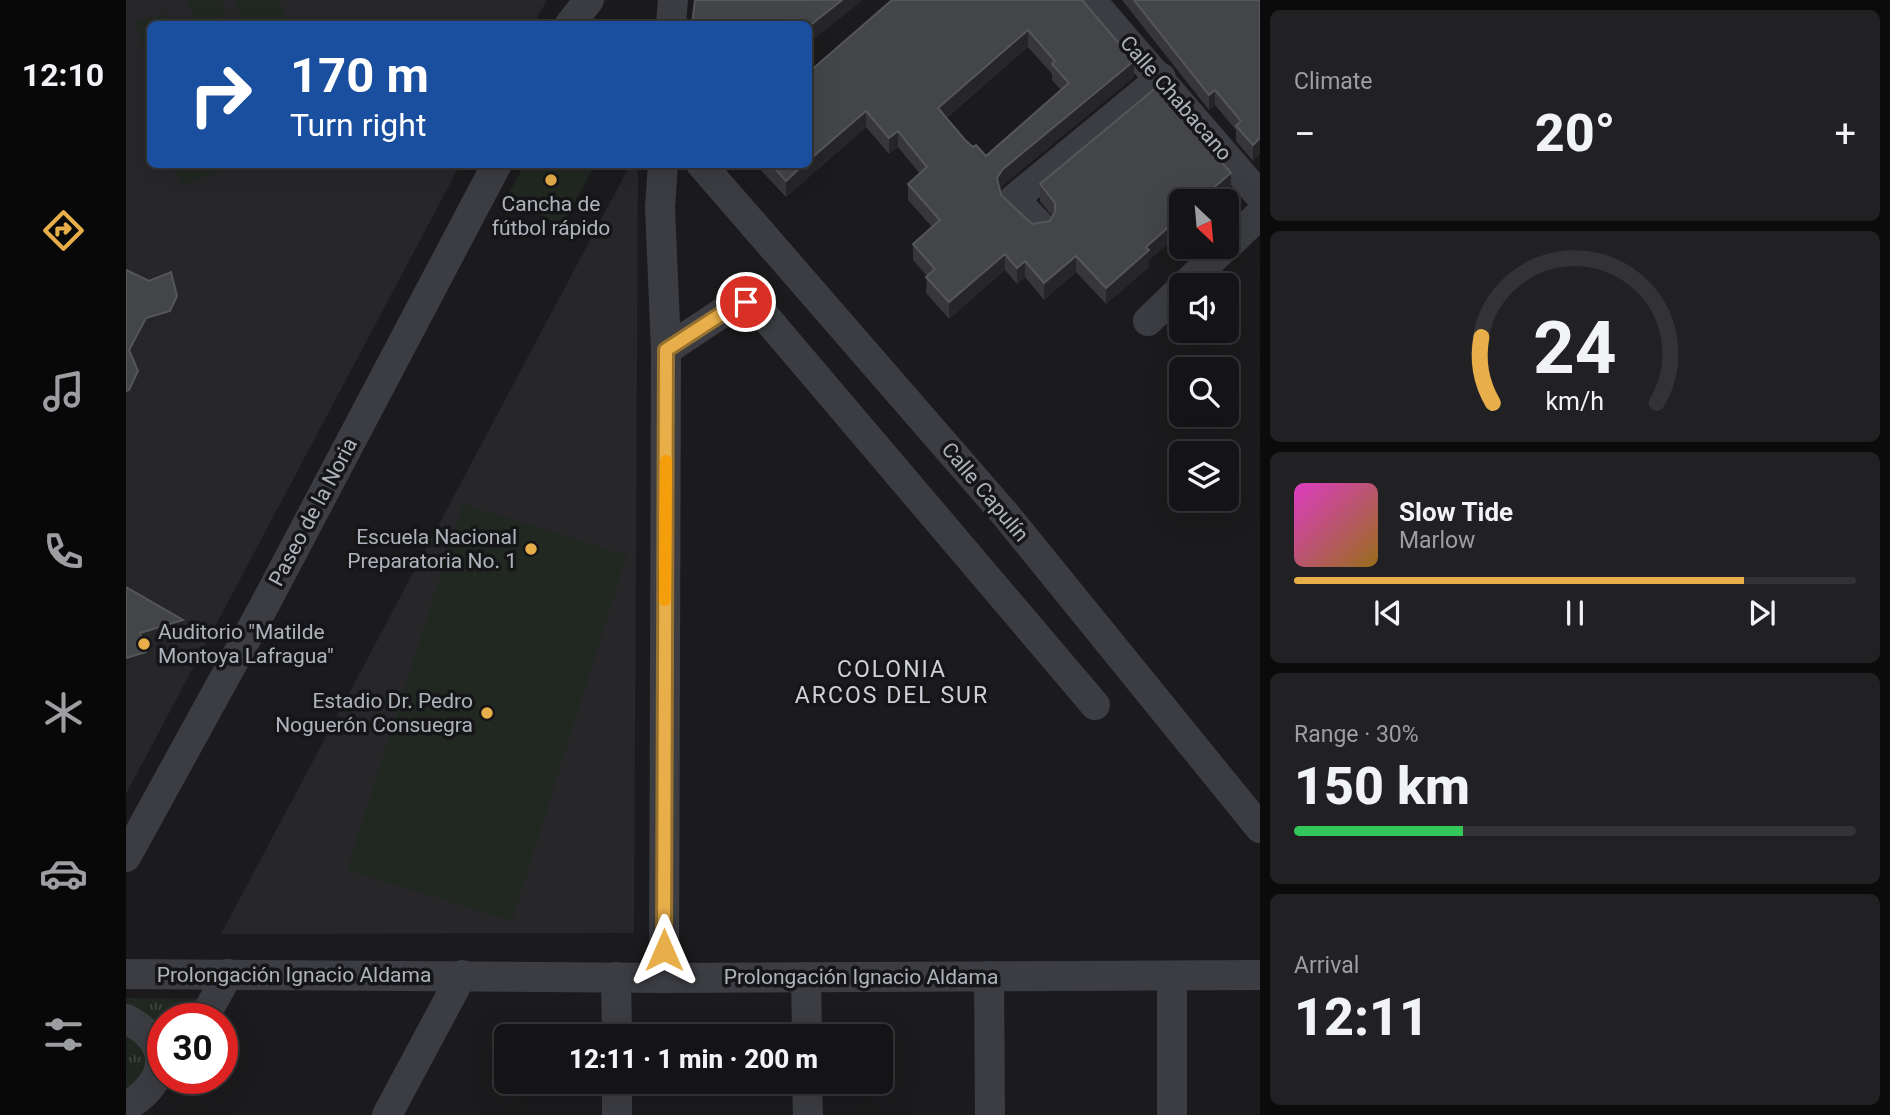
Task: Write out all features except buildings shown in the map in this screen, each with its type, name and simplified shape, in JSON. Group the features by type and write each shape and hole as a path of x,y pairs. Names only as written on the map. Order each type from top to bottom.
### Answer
{"street":[{"path":"671,21 673,0"},
{"name":"Calle Chabacano","path":"1091,0 1260,196"},
{"path":"1038,224 1014,199 1161,78"},
{"name":"Paseo de la Noria","path":"126,857 263,608 495,168"},
{"path":"663,168 660,206 666,350 664,978"},
{"name":"Calle Capulín","path":"704,168 1005,514 1260,828"},
{"path":"1239,234 1260,214"},
{"path":"1198,273 1212,259"},
{"path":"1148,321 1169,301"},
{"path":"666,350 729,309 746,302 757,307 1095,705"},
{"name":"Prolongación Ignacio Aldama","path":"126,974 664,978 1172,978 1260,975"},
{"path":"212,1003 228,974"},
{"path":"387,1115 462,975"},
{"path":"989,976 990,1115"},
{"path":"616,977 617,1024"},
{"path":"806,977 807,1024"},
{"path":"1172,978 1172,1115"},
{"path":"126,1019 151,1036 160,1058 159,1076 149,1091 126,1107"},
{"path":"153,1115 164,1094"},
{"path":"617,1094 617,1115"},
{"path":"807,1094 808,1115"}],"shaded area":[{"path":"126,0 547,0 536,21 147,21 147,168 458,168 126,794"},
{"name":"Escuela Nacional Preparatoria No. 1","path":"628,168 638,168 634,933 221,934"}],"green space":[{"path":"188,0 221,0 226,16 195,21"},
{"path":"235,0 280,0 287,21 242,21"},
{"path":"165,13 168,21 147,21 147,58 136,23"},
{"path":"174,168 221,168 222,171 180,185"},
{"name":"Cancha de fútbol rápido","path":"523,168 593,168 561,226 507,196"},
{"name":"Estadio Dr. Pedro Noguerón Consuegra","path":"463,504 627,555 512,921 347,870"},
{"path":"126,998 214,999 212,1003 147,1003 147,1038 126,1014"},
{"path":"126,1030 135,1034 147,1056 147,1072 126,1099"}],"slow traffic":[{"path":"665,600 666,461"}],"place":[{"name":"Cancha de fútbol rápido","path":"551,180"},
{"name":"Escuela Nacional Preparatoria No. 1","path":"531,549"},
{"name":"Auditorio \"Matilde Montoya Lafragua\"","path":"144,644"},
{"name":"Estadio Dr. Pedro Noguerón Consuegra","path":"487,713"}],"district":[{"name":"COLONIA ARCOS DEL SUR","path":"892,682"}],"route":[{"path":"664,950 666,350 729,309 746,302"}]}
